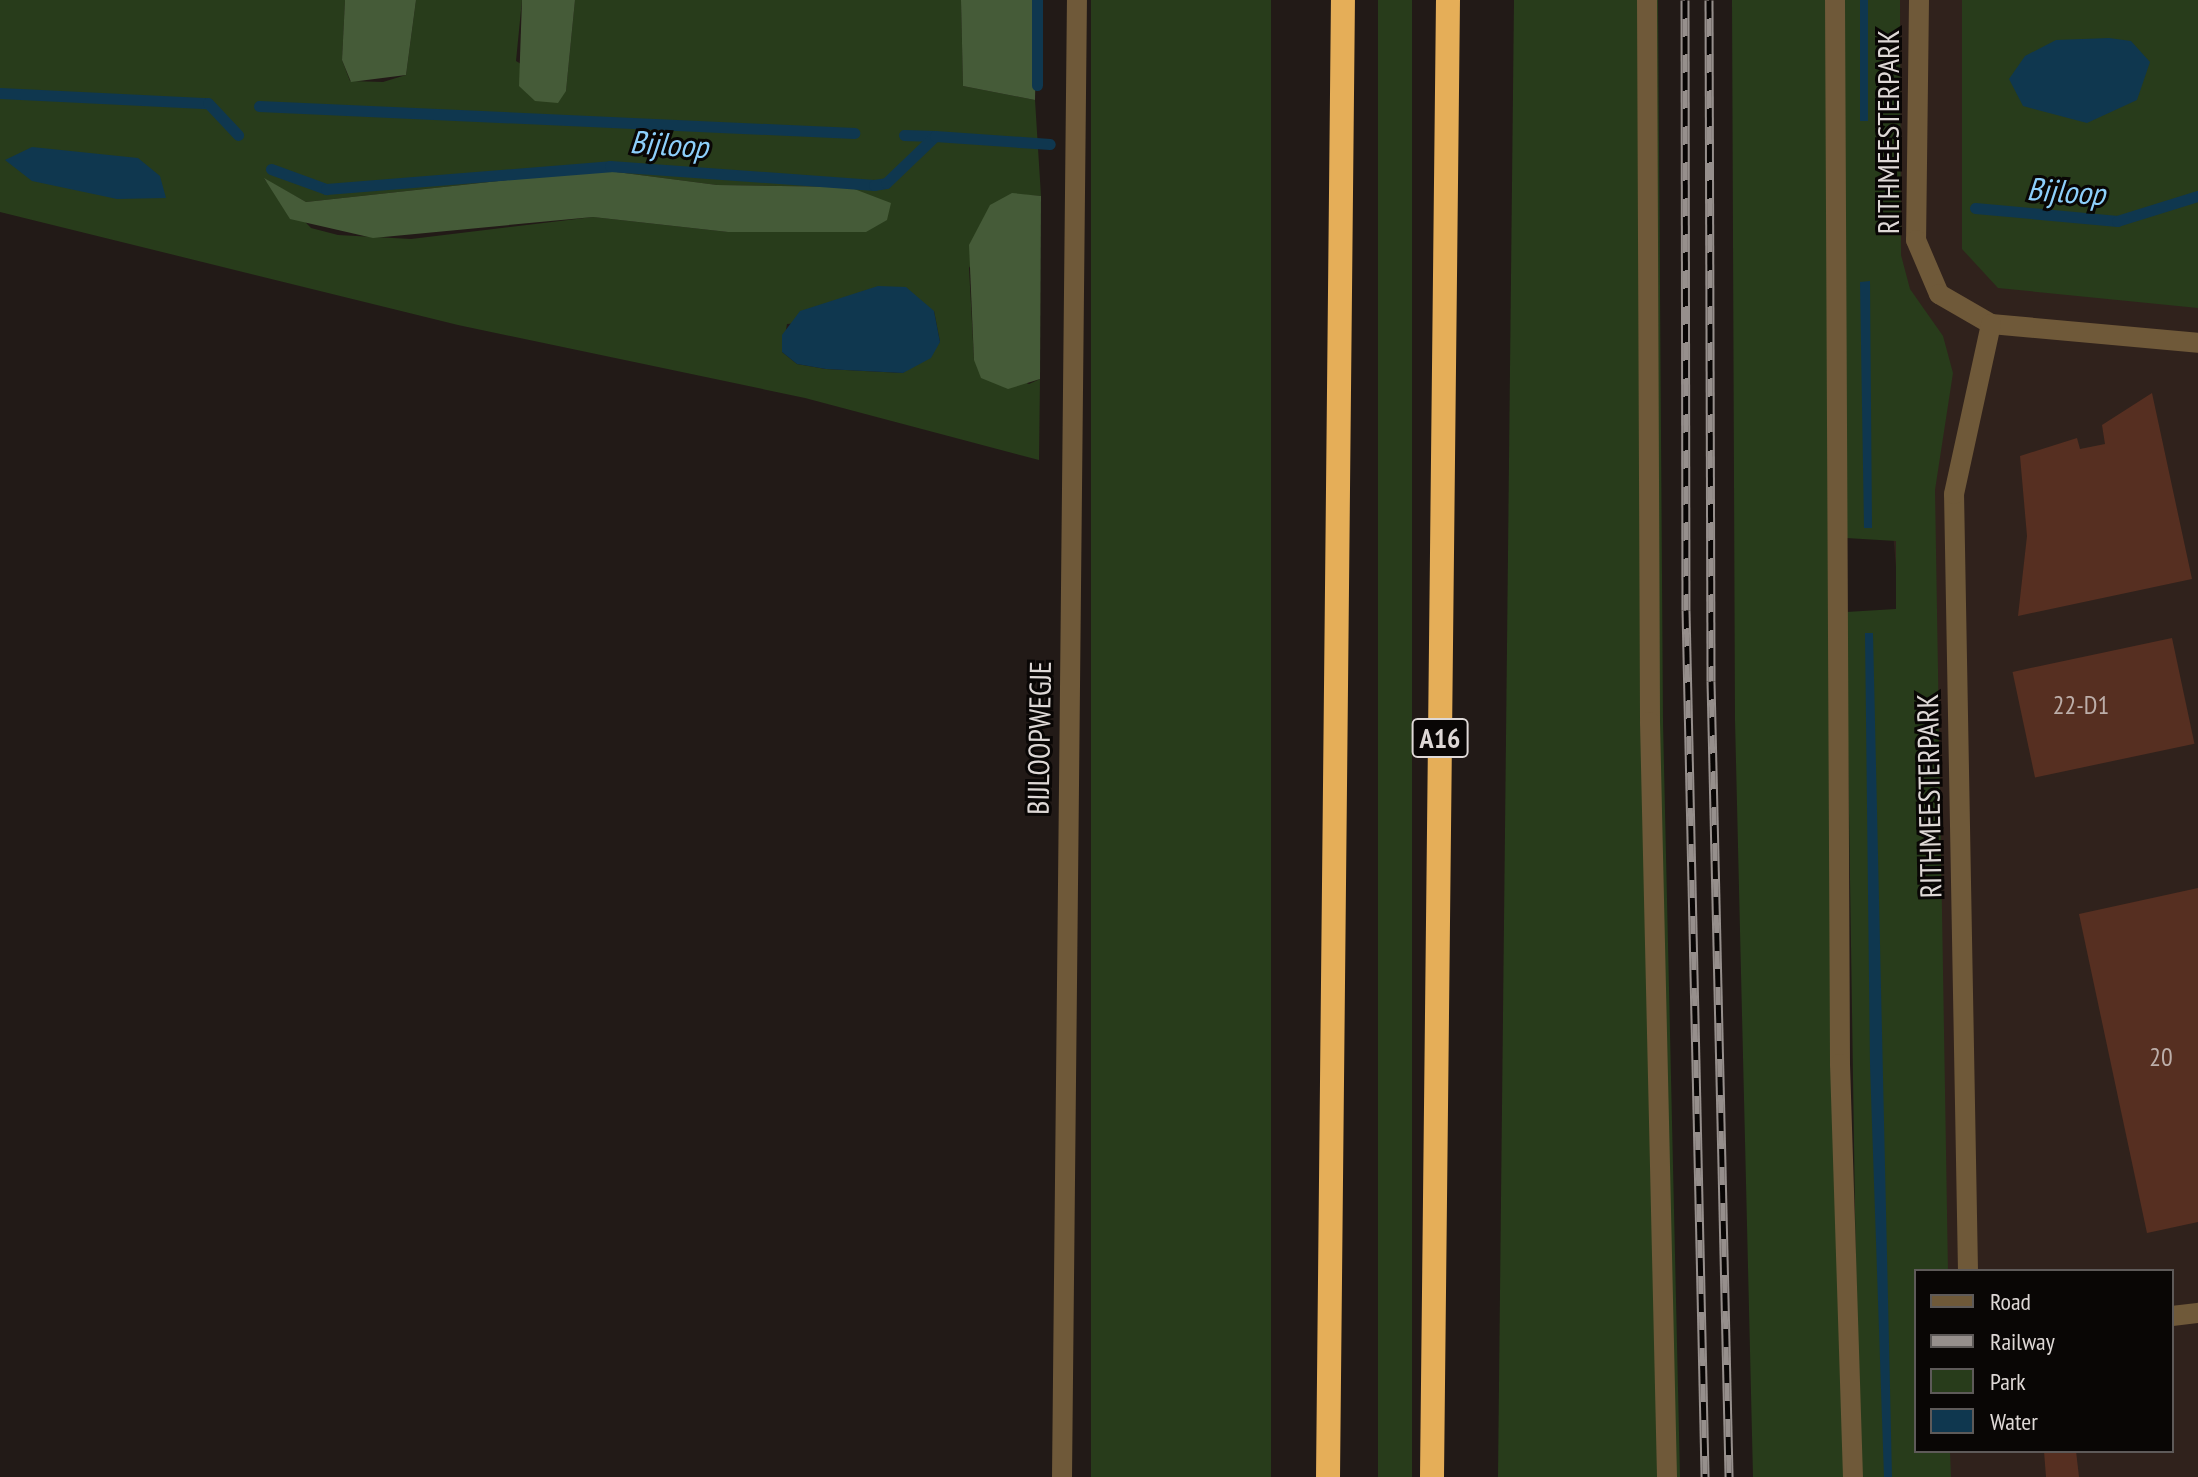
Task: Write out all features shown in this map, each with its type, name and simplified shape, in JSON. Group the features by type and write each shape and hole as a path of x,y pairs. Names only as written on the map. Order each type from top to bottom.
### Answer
{"highway":[{"path":"1328,1477 1343,0"},
{"name":"A16","path":"1432,1477 1448,0"}],"street":[{"name":"BIJLOOPWEGJE","path":"1062,1477 1077,0"},
{"path":"1647,0 1650,722 1667,1477"},
{"path":"1835,0 1839,984 1853,1477"},
{"name":"RITHMEESTERPARK","path":"1919,0 1918,254 1939,294 1991,324 2198,343"},
{"name":"RITHMEESTERPARK","path":"1968,1269 1954,494 1991,324"},
{"path":"2174,1316 2198,1313"}],"shaded area":[{"path":"1847,0 2198,0 2198,1477 1864,1477 1900,614"}],"green space":[{"path":"0,0 345,0 342,60 350,81 383,82 406,75 416,0 522,0 516,61 566,91 575,0 961,0 963,86 1035,100 1041,196 1012,194 969,268 974,360 1029,384 1040,379 1039,460 805,398 458,325 0,212","holes":["601,170 717,185 849,187 866,232 728,232 593,217 411,239 338,235 311,228 264,179 306,202","934,311 940,342 903,373 826,369 797,364 782,352 787,324"]},
{"path":"345,0 416,0 406,75 351,82 342,60"},
{"path":"522,0 575,0 566,91 558,103 535,101 519,86"},
{"path":"961,0 1037,0 1035,100 963,86"},
{"path":"1091,0 1271,0 1271,1477 1091,1477"},
{"path":"1378,0 1412,0 1412,1477 1378,1477"},
{"path":"1514,0 1640,0 1660,1477 1498,1477"},
{"path":"1654,0 1658,0 1663,722 1680,1477 1674,1477 1657,722"},
{"path":"1732,0 1827,0 1833,1065 1845,1477 1753,1477 1735,720"},
{"path":"1842,0 1900,0 1901,255 1910,289 1943,336 1953,373 1935,490 1948,1269 1914,1269 1914,1453 1950,1453 1951,1477 1859,1477 1846,612 1896,609 1896,541 1846,538"},
{"path":"1962,0 2198,0 2198,308 1998,288 1962,249"},
{"path":"601,170 717,185 849,187 891,203 887,220 866,232 728,232 593,217 373,238 290,219 264,178 306,202"},
{"path":"1012,193 1041,196 1040,379 1008,389 981,378 974,360 969,245 990,205"}],"water":[{"path":"1860,0 1868,0 1868,121 1860,121"},
{"path":"2109,38 2131,41 2150,62 2137,100 2087,123 2023,106 2009,79 2025,56 2056,40"},
{"path":"32,147 138,158 160,176 166,198 117,199 32,181 5,160"},
{"path":"1870,281 1872,528 1864,528 1860,282"},
{"path":"878,286 906,287 934,311 940,342 931,358 903,373 826,369 797,364 782,352 782,335 800,311"},
{"path":"1865,633 1873,633 1892,1477 1884,1477 1870,1065"}],"building":[{"path":"2152,393 2192,579 2018,616 2027,536 2020,456 2077,438 2080,449 2105,444 2102,425"},
{"path":"2172,638 2194,744 2035,778 2013,672"},
{"path":"2198,888 2198,1222 2147,1233 2079,914"},
{"path":"2044,1453 2076,1453 2079,1477 2046,1477"}],"waterway":[{"path":"1037,0 1037,85"},
{"name":"Bijloop","path":"0,93 208,103 238,135"},
{"path":"259,106 854,133"},
{"path":"904,135 935,136"},
{"name":"Bijloop","path":"271,169 326,189 610,166 874,185 886,183 935,136 1050,144"},
{"name":"Bijloop","path":"1975,208 2117,221 2198,196"}],"railway":[{"path":"1685,0 1686,610 1705,1477"},
{"path":"1709,0 1711,681 1729,1477"}]}
